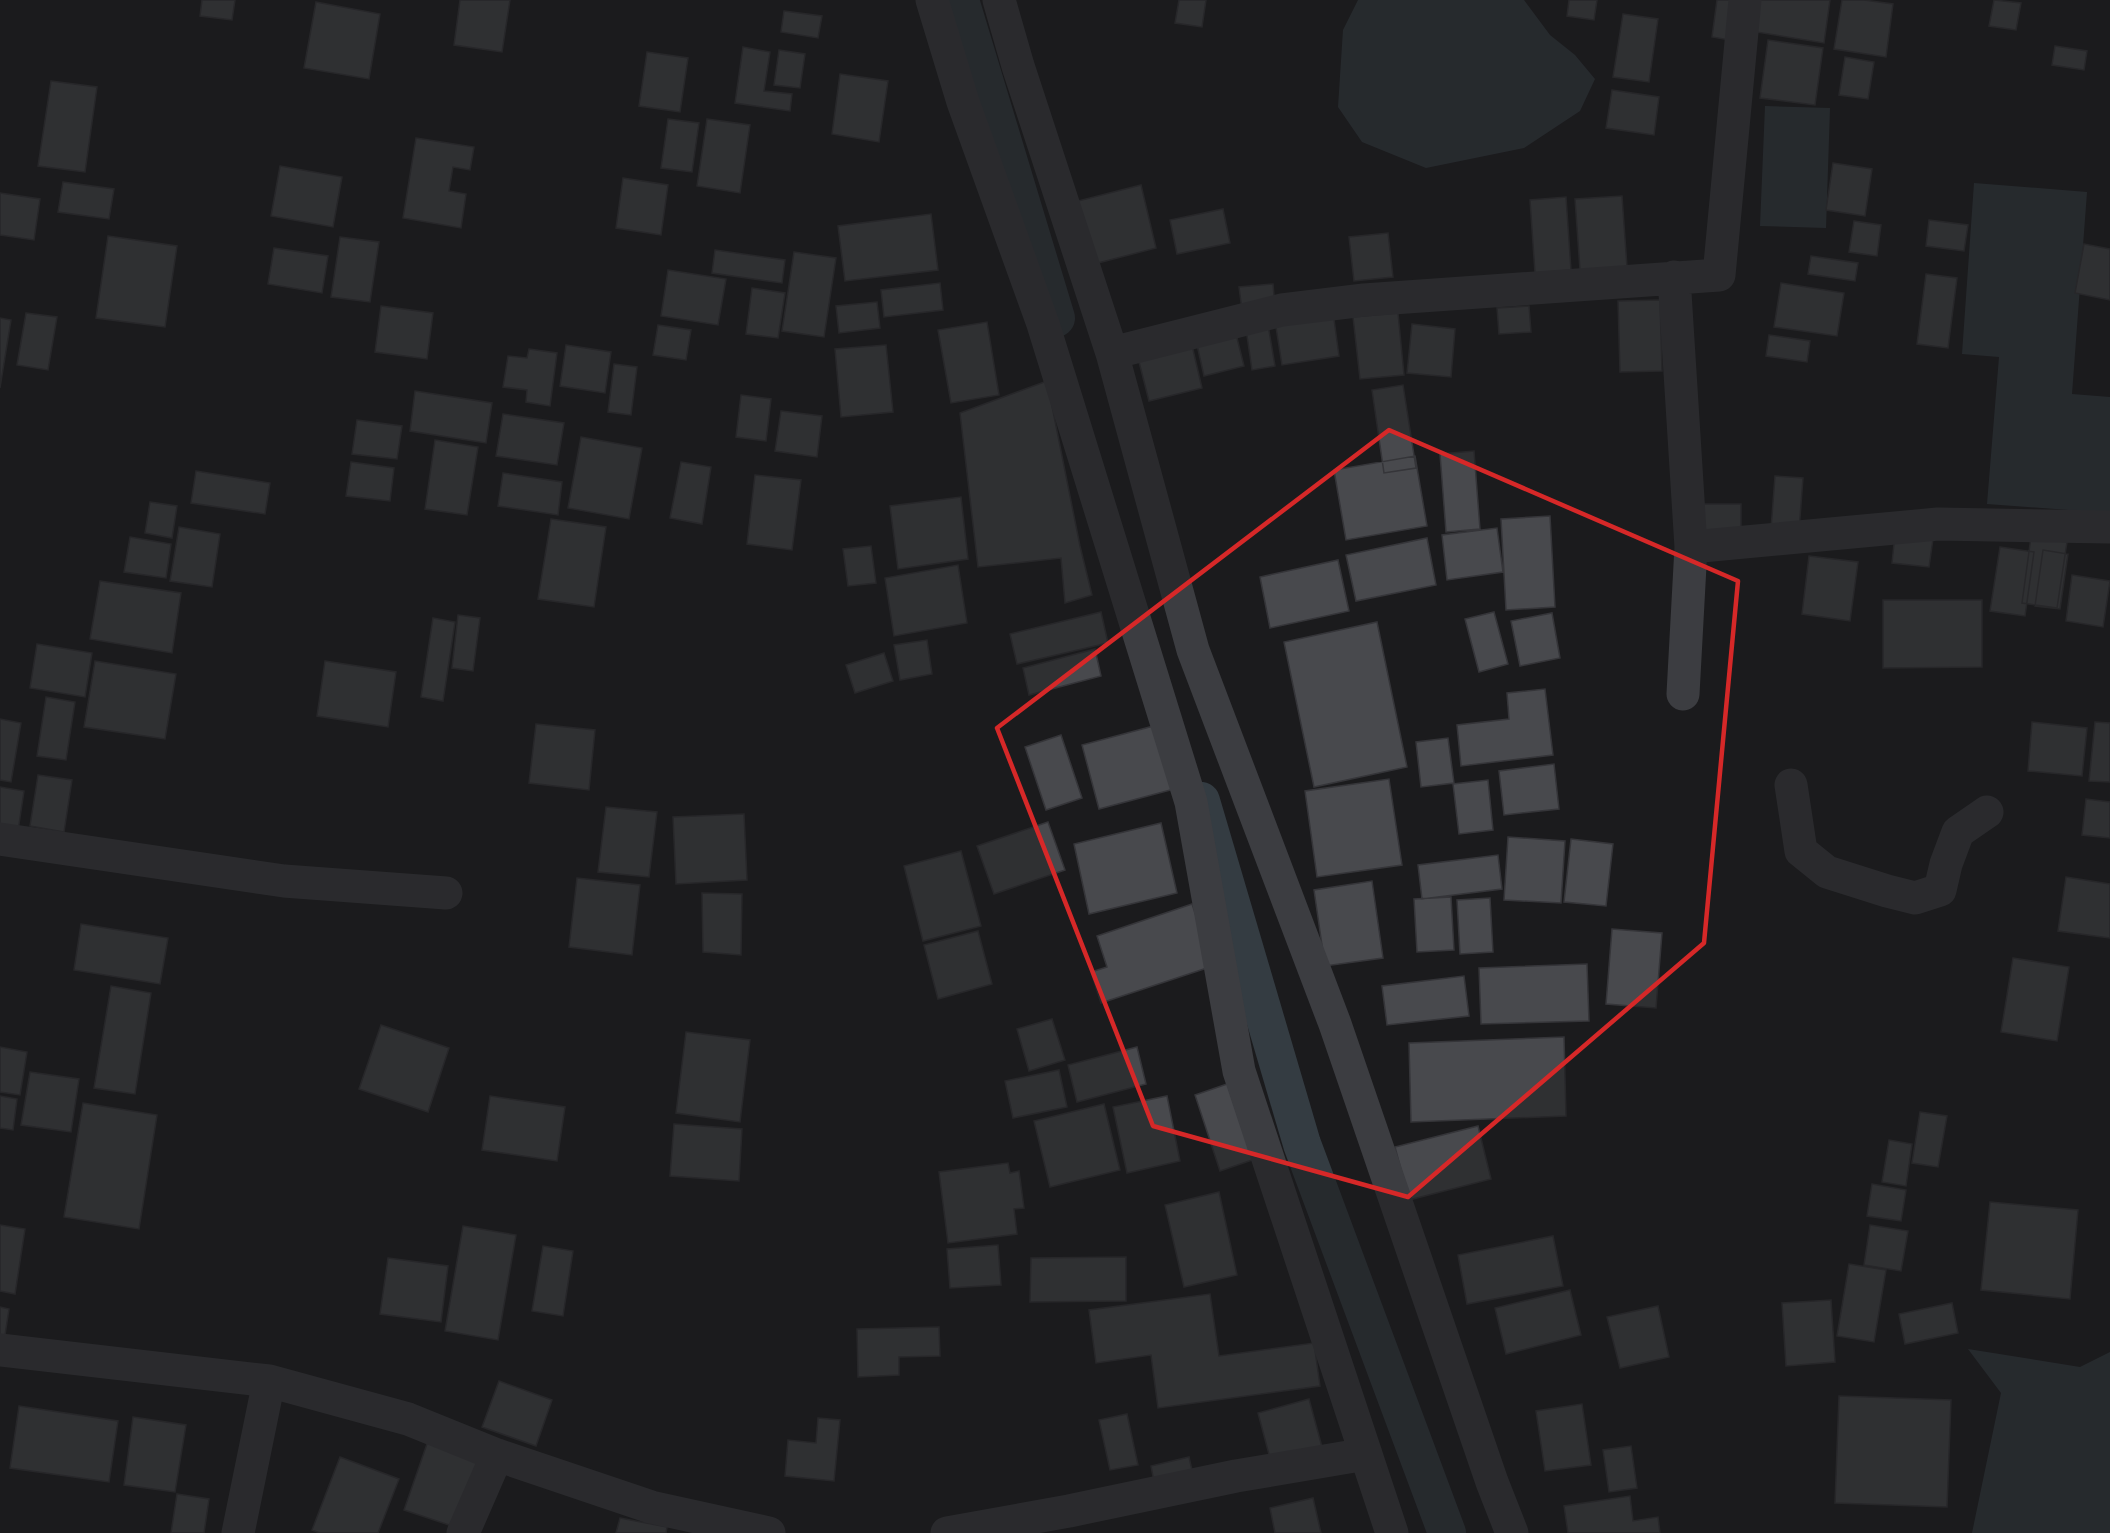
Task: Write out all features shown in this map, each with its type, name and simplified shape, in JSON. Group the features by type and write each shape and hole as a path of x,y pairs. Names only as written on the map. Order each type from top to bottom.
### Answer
{"street":[{"path":"932,0 963,102 1043,324 1191,802 1239,1071 1392,1533"},
{"path":"999,0 1018,66 1112,353 1193,650 1335,1024 1492,1482 1512,1533"},
{"path":"1112,353 1282,310 1365,300 1719,274 1745,0"},
{"path":"1674,277 1691,547 1683,694"},
{"path":"1691,547 1938,524 2110,527"},
{"path":"1791,785 1801,851 1827,872 1915,898 1940,890 1946,864 1958,832 1987,813"},
{"path":"0,839 284,881 446,893"},
{"path":"0,1350 269,1381 408,1419 497,1455 651,1507 769,1533"},
{"path":"238,1533 269,1381"},
{"path":"947,1533 1069,1512 1236,1476 1366,1454"},
{"path":"463,1533 497,1455"}],"highlighted area":[{"path":"1389,430 1738,581 1704,943 1408,1197 1153,1126 997,728"}],"shaded area":[{"path":"1358,0 1524,0 1550,35 1575,55 1595,79 1580,111 1524,148 1426,168 1362,142 1338,107 1343,30"},
{"path":"1765,106 1830,108 1826,228 1760,226"},
{"path":"1974,183 2087,192 2072,394 2110,397 2110,513 1987,504 1999,357 1962,354"},
{"path":"1968,1349 2080,1367 2110,1352 2110,1533 1972,1533 2001,1393"}],"building":[{"path":"202,0 235,0 232,20 200,16"},
{"path":"460,0 510,0 502,52 454,45"},
{"path":"1179,0 1206,0 1202,27 1175,23"},
{"path":"1569,0 1597,0 1594,20 1567,16"},
{"path":"1717,0 1742,0 1735,41 1712,37"},
{"path":"1754,0 1830,0 1824,43 1750,31"},
{"path":"1842,0 1893,4 1886,57 1834,49"},
{"path":"1994,0 2021,3 2016,30 1989,26"},
{"path":"316,2 380,14 369,79 304,68"},
{"path":"784,11 822,16 818,38 781,32"},
{"path":"1623,14 1658,19 1649,82 1613,77"},
{"path":"1768,40 1823,48 1815,105 1760,98"},
{"path":"2055,46 2087,51 2084,70 2052,65"},
{"path":"743,47 770,52 764,91 792,94 790,111 735,103"},
{"path":"779,50 805,54 800,88 774,85"},
{"path":"647,52 688,58 680,112 639,106"},
{"path":"1845,57 1874,62 1868,99 1839,95"},
{"path":"840,74 888,81 879,142 832,134"},
{"path":"51,81 97,87 85,172 38,166"},
{"path":"1612,90 1659,97 1654,135 1606,128"},
{"path":"668,119 699,123 692,172 661,168"},
{"path":"707,119 750,125 740,193 697,186"},
{"path":"416,138 474,147 470,170 453,167 449,191 466,194 461,228 403,218"},
{"path":"1833,163 1872,169 1865,216 1826,210"},
{"path":"280,166 342,177 333,227 271,216"},
{"path":"623,178 668,185 661,235 616,228"},
{"path":"63,182 114,189 109,219 58,212"},
{"path":"1141,185 1156,248 1094,264 1078,201"},
{"path":"0,193 40,199 34,240 0,235"},
{"path":"1622,196 1627,267 1580,270 1575,199"},
{"path":"1566,197 1571,270 1535,273 1530,200"},
{"path":"1223,209 1230,243 1177,254 1170,220"},
{"path":"931,214 938,270 845,281 838,226"},
{"path":"1929,220 1968,225 1964,251 1926,246"},
{"path":"1854,221 1881,225 1877,256 1849,252"},
{"path":"1388,233 1393,277 1354,281 1349,237"},
{"path":"108,236 177,246 165,327 96,318"},
{"path":"340,237 379,242 370,302 331,297"},
{"path":"2084,244 2110,249 2110,300 2075,293"},
{"path":"274,248 328,256 322,293 268,284"},
{"path":"715,250 785,260 782,283 712,273"},
{"path":"794,252 836,258 824,337 782,331"},
{"path":"1811,256 1858,263 1855,281 1808,274"},
{"path":"668,270 726,279 718,325 661,316"},
{"path":"1926,274 1957,278 1948,348 1917,344"},
{"path":"940,283 943,310 884,317 881,290"},
{"path":"1781,283 1844,293 1837,336 1774,327"},
{"path":"1273,284 1275,307 1242,310 1239,287"},
{"path":"752,288 785,293 778,338 746,334"},
{"path":"1660,300 1662,371 1620,372 1618,301"},
{"path":"877,302 880,328 839,333 836,306"},
{"path":"381,306 433,313 427,359 375,352"},
{"path":"1529,306 1531,332 1499,334 1497,308"},
{"path":"1333,312 1339,356 1282,365 1275,321"},
{"path":"26,313 57,317 48,370 17,365"},
{"path":"1398,313 1404,375 1360,379 1353,317"},
{"path":"0,318 11,320 0,388"},
{"path":"1267,319 1275,366 1252,370 1245,322"},
{"path":"987,322 999,395 951,403 938,330"},
{"path":"1412,324 1455,329 1451,377 1407,373"},
{"path":"658,325 691,330 686,360 653,355"},
{"path":"1234,326 1244,366 1204,376 1195,336"},
{"path":"1769,335 1810,341 1807,362 1766,356"},
{"path":"1190,337 1202,388 1149,401 1136,350"},
{"path":"566,345 611,352 605,393 560,386"},
{"path":"886,345 893,412 841,417 835,349"},
{"path":"529,349 557,353 550,406 526,402 527,390 503,387 508,356 527,358"},
{"path":"614,364 637,367 631,415 608,412"},
{"path":"1047,381 1092,595 1065,603 1061,558 978,567 960,413"},
{"path":"1403,385 1416,468 1384,473 1372,390"},
{"path":"415,391 492,403 486,443 410,431"},
{"path":"741,395 771,399 766,441 736,437"},
{"path":"781,411 822,416 817,457 775,451"},
{"path":"503,414 564,423 557,465 496,456"},
{"path":"357,420 402,426 397,459 352,454"},
{"path":"581,437 642,448 629,519 568,508"},
{"path":"435,440 478,447 467,515 425,509"},
{"path":"1474,451 1480,529 1446,532 1440,454"},
{"path":"1415,456 1427,526 1346,540 1334,470"},
{"path":"351,462 394,468 390,501 346,496"},
{"path":"681,462 711,467 702,524 670,518"},
{"path":"196,471 270,483 265,514 191,503"},
{"path":"503,473 562,482 558,515 498,506"},
{"path":"755,475 801,480 792,550 747,544"},
{"path":"1775,476 1803,478 1798,544 1770,542"},
{"path":"961,497 968,559 898,569 890,506"},
{"path":"150,502 177,506 172,538 145,533"},
{"path":"1697,504 1741,504 1741,532 1697,532"},
{"path":"1550,516 1555,607 1506,610 1501,519"},
{"path":"551,519 606,527 594,607 538,599"},
{"path":"179,527 220,534 212,587 170,581"},
{"path":"1497,528 1503,572 1447,580 1442,535"},
{"path":"1895,534 1933,539 1929,567 1892,563"},
{"path":"130,537 171,544 166,578 124,572"},
{"path":"2031,537 2067,542 2057,608 2022,603"},
{"path":"1427,538 1436,585 1356,601 1346,555"},
{"path":"871,546 876,583 848,586 843,549"},
{"path":"2000,547 2034,552 2025,616 1990,611"},
{"path":"2043,550 2068,554 2060,609 2035,606"},
{"path":"1809,556 1858,562 1850,621 1802,614"},
{"path":"1338,560 1349,611 1270,628 1260,577"},
{"path":"958,565 967,623 894,636 885,578"},
{"path":"2072,575 2110,581 2103,627 2066,621"},
{"path":"100,581 181,593 172,653 90,639"},
{"path":"1883,600 1982,600 1982,667 1883,668"},
{"path":"1101,612 1108,643 1017,664 1010,634"},
{"path":"1494,612 1508,664 1479,672 1465,619"},
{"path":"1552,613 1560,658 1520,666 1511,621"},
{"path":"458,615 480,618 473,671 452,668"},
{"path":"433,618 455,622 443,701 421,697"},
{"path":"1377,622 1407,767 1314,787 1284,642"},
{"path":"927,640 932,674 900,680 894,645"},
{"path":"37,644 92,653 85,697 30,688"},
{"path":"1095,649 1101,676 1029,695 1023,668"},
{"path":"884,653 893,681 855,693 846,665"},
{"path":"95,661 176,674 165,739 84,727"},
{"path":"325,661 396,672 388,727 317,716"},
{"path":"1545,689 1553,755 1461,766 1457,725 1509,719 1507,693"},
{"path":"46,697 75,702 66,760 37,756"},
{"path":"0,719 21,723 11,782 0,780"},
{"path":"2032,722 2087,728 2082,776 2028,771"},
{"path":"2095,722 2110,723 2110,782 2089,781"},
{"path":"536,724 595,730 589,790 529,783"},
{"path":"1161,724 1178,788 1099,809 1082,745"},
{"path":"1061,735 1082,798 1046,810 1025,747"},
{"path":"1448,738 1454,783 1421,787 1416,742"},
{"path":"1554,764 1559,809 1504,815 1499,771"},
{"path":"38,775 72,780 64,832 30,826"},
{"path":"1389,779 1402,865 1317,877 1305,791"},
{"path":"1488,780 1493,830 1459,834 1453,784"},
{"path":"0,787 24,791 18,831 0,828"},
{"path":"2086,799 2110,802 2110,838 2082,835"},
{"path":"606,807 657,812 649,877 598,872"},
{"path":"744,814 747,880 676,884 673,817"},
{"path":"1048,822 1065,870 994,894 977,846"},
{"path":"1161,823 1177,893 1089,914 1074,844"},
{"path":"1508,837 1565,841 1561,903 1504,900"},
{"path":"1571,839 1613,844 1606,906 1564,902"},
{"path":"961,851 981,926 923,941 904,866"},
{"path":"1498,855 1502,889 1422,899 1418,865"},
{"path":"2066,877 2110,884 2110,938 2058,931"},
{"path":"577,878 640,885 632,955 569,947"},
{"path":"1372,881 1383,958 1325,966 1314,890"},
{"path":"702,893 742,894 741,955 703,952"},
{"path":"1451,897 1454,950 1417,952 1414,899"},
{"path":"1490,898 1493,952 1460,954 1457,900"},
{"path":"1192,904 1213,966 1101,1003 1091,972 1107,967 1097,936"},
{"path":"81,924 168,938 160,984 74,970"},
{"path":"1612,929 1662,933 1656,1008 1606,1004"},
{"path":"978,931 992,984 938,999 924,945"},
{"path":"2013,958 2069,967 2057,1041 2001,1032"},
{"path":"1587,964 1589,1021 1481,1024 1479,968"},
{"path":"1464,976 1469,1016 1387,1025 1382,986"},
{"path":"111,986 151,993 135,1094 94,1088"},
{"path":"1052,1019 1065,1060 1029,1071 1017,1029"},
{"path":"381,1025 449,1048 428,1112 359,1089"},
{"path":"686,1032 750,1040 740,1122 676,1113"},
{"path":"1564,1037 1566,1116 1411,1122 1409,1043"},
{"path":"0,1047 27,1052 20,1095 0,1092"},
{"path":"1137,1047 1146,1084 1077,1102 1068,1065"},
{"path":"1059,1070 1067,1107 1013,1118 1005,1081"},
{"path":"30,1072 79,1079 71,1132 21,1125"},
{"path":"1230,1083 1255,1159 1220,1171 1195,1095"},
{"path":"0,1096 17,1099 13,1130 0,1128"},
{"path":"490,1096 565,1107 557,1161 482,1150"},
{"path":"1167,1096 1180,1161 1127,1173 1113,1107"},
{"path":"83,1103 157,1115 139,1229 64,1217"},
{"path":"1104,1104 1120,1170 1050,1187 1034,1121"},
{"path":"1920,1112 1947,1116 1938,1167 1912,1163"},
{"path":"674,1124 742,1129 739,1181 670,1176"},
{"path":"1478,1126 1491,1179 1409,1200 1395,1147"},
{"path":"1889,1140 1912,1144 1906,1186 1882,1182"},
{"path":"1008,1163 1010,1173 1019,1171 1024,1208 1014,1209 1017,1234 948,1243 939,1172"},
{"path":"1872,1184 1906,1190 1901,1221 1867,1216"},
{"path":"1219,1192 1237,1275 1184,1287 1165,1205"},
{"path":"1990,1202 2078,1210 2070,1299 1981,1290"},
{"path":"0,1225 25,1229 15,1294 0,1291"},
{"path":"1870,1225 1908,1231 1901,1271 1864,1265"},
{"path":"463,1226 516,1235 498,1340 445,1331"},
{"path":"1553,1236 1563,1286 1467,1304 1458,1255"},
{"path":"998,1245 1001,1285 950,1288 947,1249"},
{"path":"543,1246 573,1251 563,1316 532,1311"},
{"path":"1126,1257 1126,1301 1030,1302 1031,1258"},
{"path":"388,1258 448,1266 441,1322 380,1314"},
{"path":"1849,1264 1886,1270 1874,1342 1837,1336"},
{"path":"1570,1290 1581,1335 1506,1354 1495,1308"},
{"path":"1210,1294 1219,1356 1314,1343 1320,1386 1158,1408 1151,1355 1096,1363 1089,1310"},
{"path":"1831,1300 1835,1362 1786,1366 1782,1303"},
{"path":"1952,1303 1958,1333 1905,1344 1899,1314"},
{"path":"1658,1306 1669,1357 1620,1368 1607,1317"},
{"path":"0,1307 9,1309 3,1348 0,1348"},
{"path":"939,1327 940,1356 899,1357 899,1375 858,1377 857,1329"},
{"path":"499,1381 552,1400 536,1446 482,1427"},
{"path":"1839,1396 1951,1400 1947,1507 1835,1503"},
{"path":"1309,1399 1322,1447 1271,1462 1258,1413"},
{"path":"1582,1404 1591,1465 1545,1471 1536,1411"},
{"path":"19,1406 118,1421 109,1482 10,1468"},
{"path":"1127,1414 1138,1465 1110,1470 1099,1420"},
{"path":"133,1417 186,1425 175,1492 124,1485"},
{"path":"818,1418 840,1420 834,1481 785,1476 788,1440 816,1443"},
{"path":"428,1441 481,1459 458,1528 404,1510"},
{"path":"1631,1446 1637,1488 1609,1492 1603,1450"},
{"path":"340,1457 399,1479 378,1533 320,1533 312,1530"},
{"path":"1189,1457 1194,1479 1155,1487 1151,1466"},
{"path":"177,1494 209,1499 204,1533 171,1533"},
{"path":"1630,1496 1633,1521 1658,1517 1660,1533 1568,1533 1564,1506"},
{"path":"1313,1498 1321,1533 1275,1533 1270,1508"},
{"path":"620,1518 667,1527 666,1533 616,1533"}],"waterway":[{"path":"960,0 1056,318"},
{"path":"1201,801 1302,1144 1447,1533"}]}
